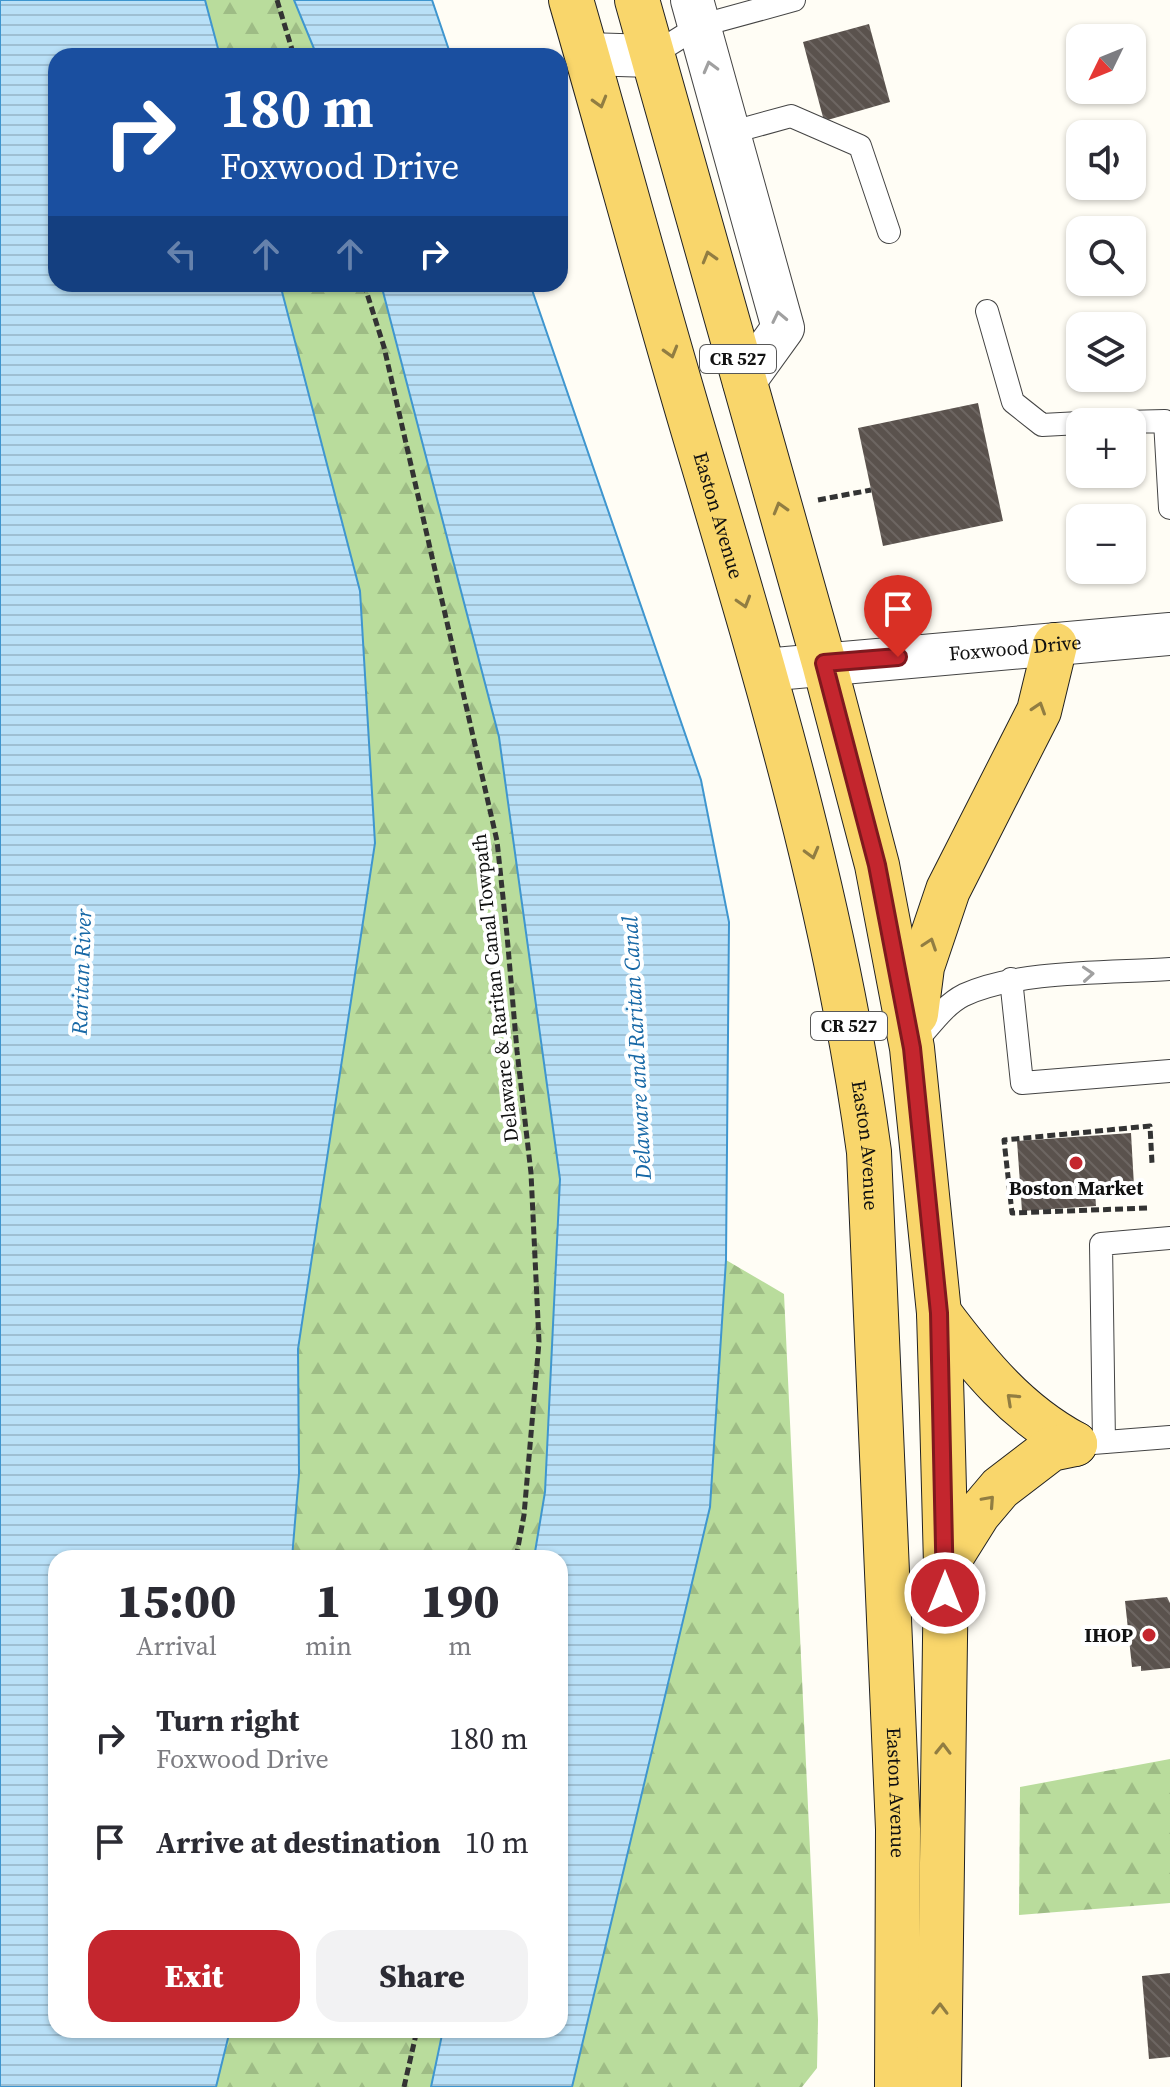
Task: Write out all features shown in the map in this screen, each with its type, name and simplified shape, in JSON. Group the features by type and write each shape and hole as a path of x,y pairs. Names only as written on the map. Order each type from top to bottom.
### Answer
{"main road":[{"name":"Easton Avenue","path":"571,0 764,670 822,889 860,1085 869,1152 898,1829 897,2087"},
{"name":"CR 527","path":"637,0 824,663 877,865 912,1048 939,1313 946,1565 939,2087"},
{"path":"912,1048 922,967 948,890 1039,711 1055,645"},
{"path":"939,1313 979,1366 1012,1400 1047,1429 1090,1443"},
{"path":"946,1565 978,1514 1000,1488 1051,1449 1090,1443"}],"street":[{"path":"695,13 783,328 744,382"},
{"path":"587,54 651,56"},
{"name":"Foxwood Drive","path":"764,670 1170,634"}],"lane":[{"path":"651,56 695,13 794,0"},
{"path":"729,133 791,116 860,146 889,232"},
{"path":"987,311 1013,402 1042,425 1066,424"},
{"path":"1146,421 1165,421 1170,508"},
{"path":"912,1048 940,1014 962,996 1011,979 1170,969"},
{"path":"1011,979 1022,1083 1170,1071"},
{"path":"1170,1238 1101,1244 1090,1443 1170,1437"}],"path":[{"path":"277,0 292,48"},
{"name":"Delaware & Raritan Canal Towpath","path":"367,292 384,347 497,841 531,1173 539,1342 524,1515 517,1550"},
{"path":"815,500 871,490"},
{"path":"1149,1208 1012,1213 1004,1140 1150,1126 1152,1163"},
{"path":"404,2087 415,2038"}],"green space":[{"path":"205,0 294,0 314,48 218,48"},
{"path":"282,292 383,292 499,737 560,1179 545,1492 535,1550 293,1550 299,1474 298,1349 360,591"},
{"path":"726,1260 784,1294 818,2020 817,2068 802,2087 572,2087 710,1507"},
{"path":"1170,1759 1170,1903 1019,1915 1020,1787"},
{"path":"228,2038 441,2038 431,2087 216,2087"}],"water":[{"name":"Raritan River","path":"0,0 205,0 218,48 48,48 48,292 282,292 360,591 375,843 298,1349 299,1474 293,1550 48,1550 48,2038 228,2038 216,2087 0,2087"},
{"path":"294,0 432,0 448,48 314,48"},
{"name":"Delaware and Raritan Canal","path":"383,292 533,292 701,780 729,922 726,1260 710,1507 572,2087 431,2087 441,2038 568,2038 568,1550 535,1550 545,1492 560,1179 499,737"}],"building":[{"path":"869,24 890,102 824,121 803,42"},
{"path":"978,403 1003,521 883,546 858,428"},
{"name":"Boston Market","path":"1131,1133 1134,1186 1095,1192 1096,1206 1022,1211 1017,1141"},
{"name":"IHOP","path":"1167,1597 1170,1603 1170,1668 1141,1671 1141,1666 1132,1667 1125,1601"},
{"path":"1170,1973 1170,2057 1149,2059 1142,1976"}],"place":[{"name":"Boston Market","path":"1076,1163"},
{"name":"IHOP","path":"1149,1635"}],"route":[{"path":"898,657 824,663 877,865 912,1048 939,1313 945,1593"}]}
